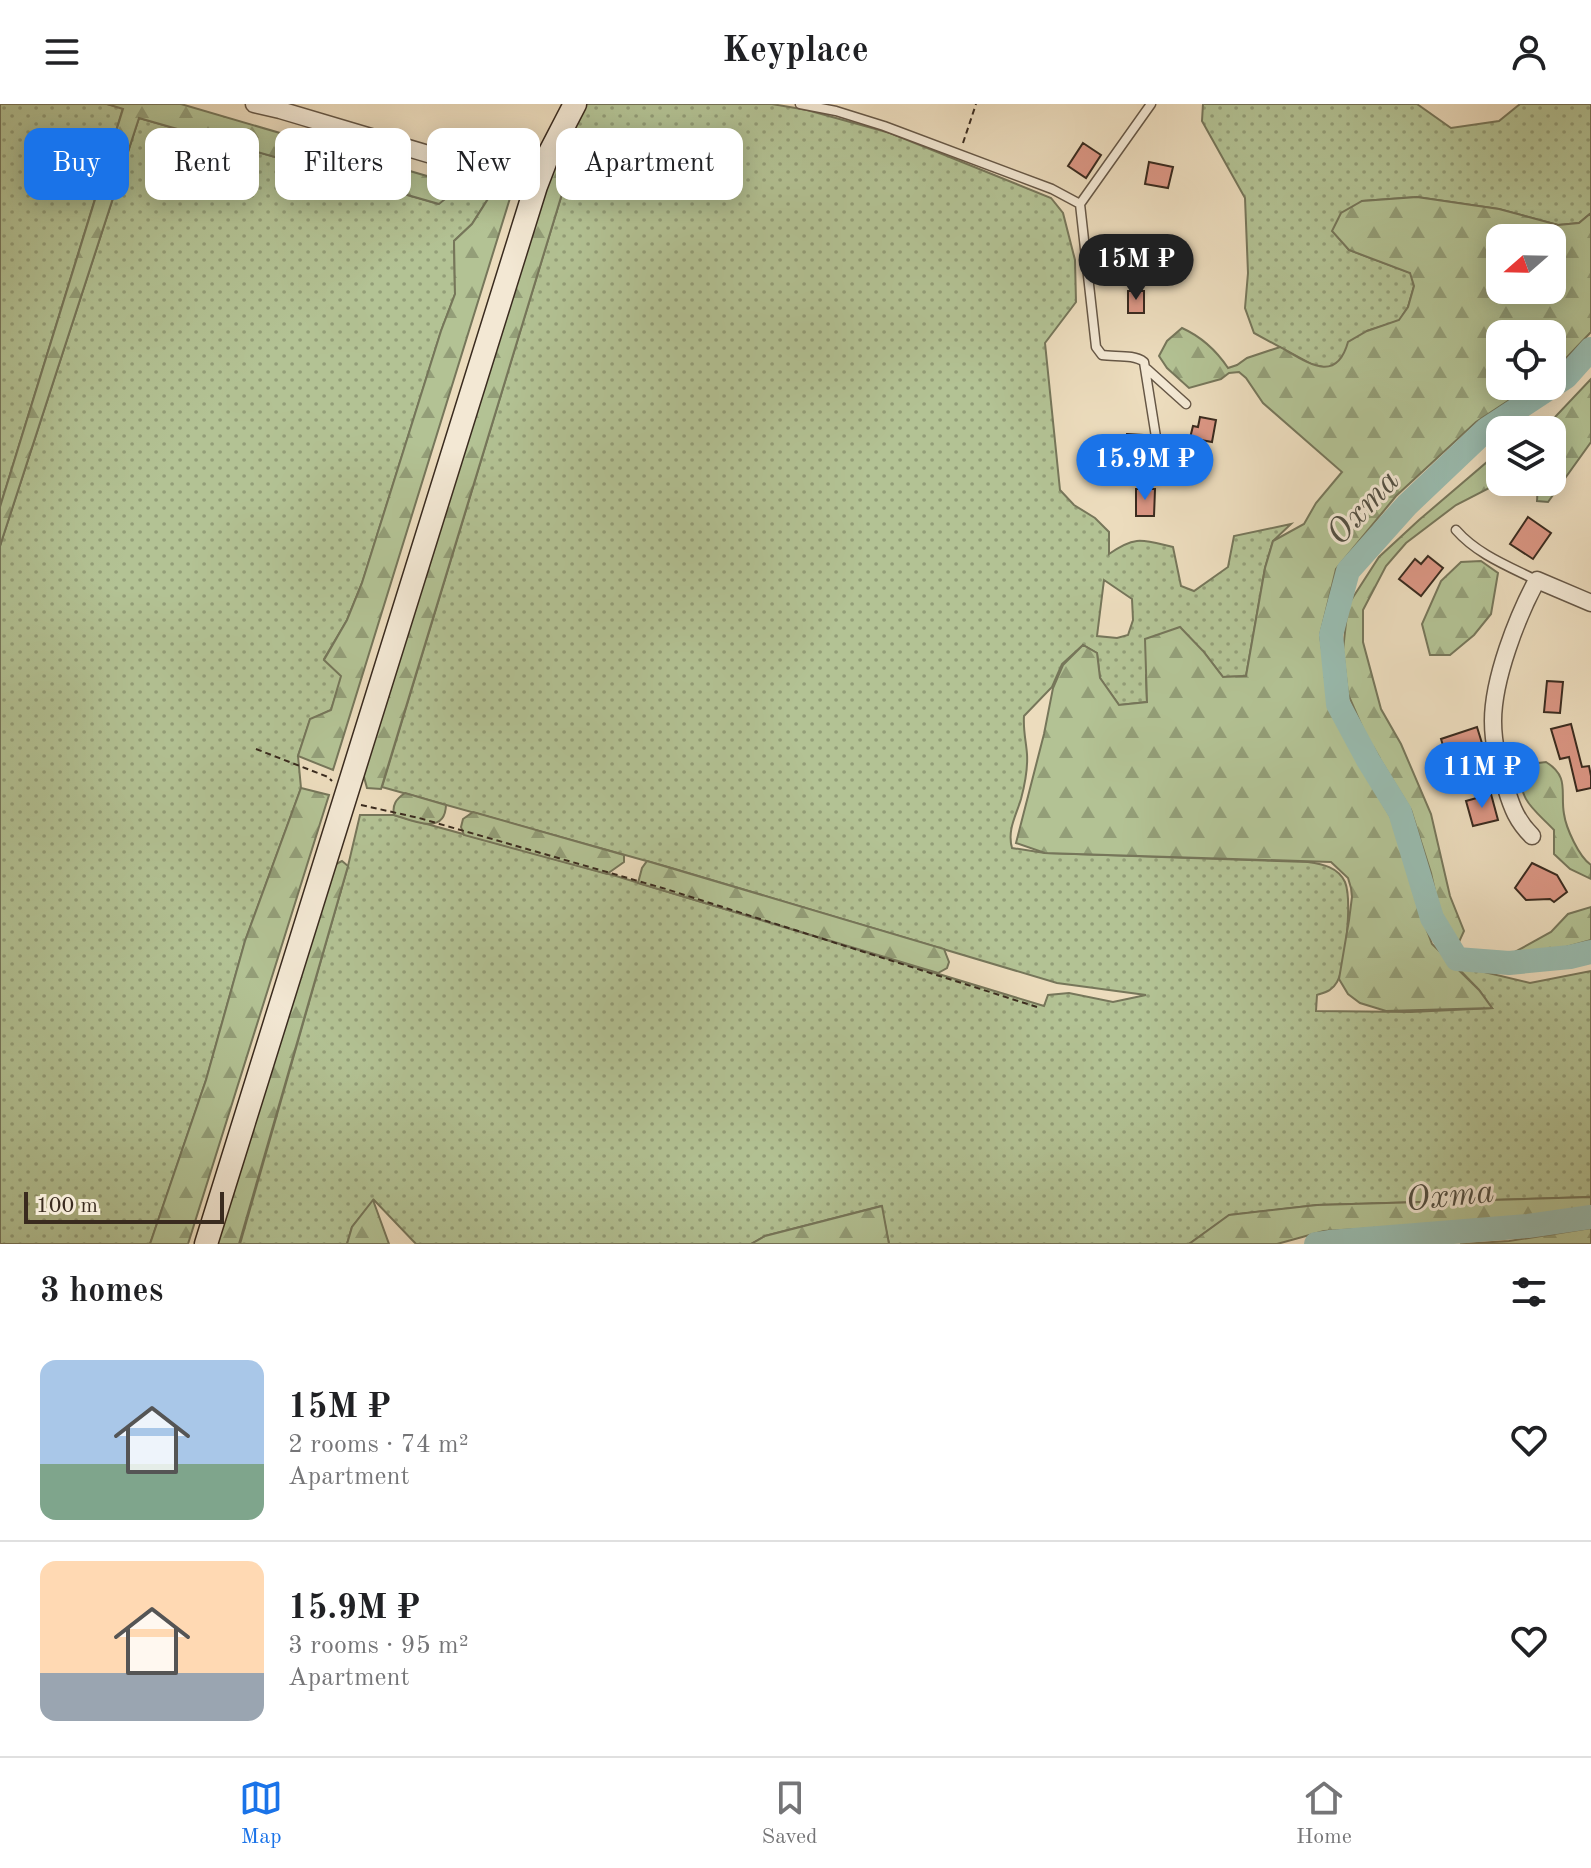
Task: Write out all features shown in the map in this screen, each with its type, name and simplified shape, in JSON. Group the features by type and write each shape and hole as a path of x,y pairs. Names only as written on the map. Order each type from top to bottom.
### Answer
{"street":[{"path":"254,104 427,154"},
{"path":"540,176 575,104"},
{"path":"206,1244 532,200"},
{"path":"1532,836 1520,824 1513,809 1495,750 1493,720 1498,683 1527,599 1537,580 1591,603"}],"lane":[{"path":"800,104 884,126 1052,189 1080,204"},
{"path":"1151,104 1080,204 1096,347 1102,355 1138,357 1144,362 1159,456"},
{"path":"1146,369 1186,404"},
{"path":"1456,530 1489,557 1537,580"}],"path":[{"path":"959,155 976,104"},
{"path":"256,749 328,777 345,798 362,805 419,818 666,889 1037,1007"}],"green space":[{"path":"0,104 107,104 123,108 117,128 24,128 24,200 95,200 0,507"},
{"path":"107,104 181,104 275,132 275,157 259,152 259,128 174,128 139,118 129,149 129,128 117,128 123,109"},
{"path":"581,104 772,104 807,110 890,133 1051,198 1063,213 1075,260 1076,302 1045,343 1060,490 1109,532 1109,554 1126,544 1140,541 1173,547 1181,586 1194,591 1228,567 1234,536 1291,524 1273,541 1265,568 1246,676 1223,677 1203,651 1146,675 1147,702 1119,705 1100,678 1097,653 1083,645 1062,664 1052,687 1024,716 1027,771 1011,829 1012,848 1045,853 1308,862 1334,870 1342,877 1347,891 1345,948 1337,982 1331,989 1317,995 1316,1011 1411,1012 1492,1008 1455,965 1530,983 1591,971 1591,1197 1317,1205 1230,1215 1189,1244 889,1244 881,1206 765,1236 751,1244 416,1244 374,1200 352,1227 347,1244 240,1244 360,815 394,815 616,876 1044,1006 1048,995 1069,993 1113,1002 1146,995 1057,983 668,867 382,787 560,200 743,200 743,128 568,128","holes":["1104,580 1132,599 1133,620 1128,635 1117,638 1097,636"]},
{"path":"1203,104 1417,104 1451,128 1499,121 1520,104 1591,104 1591,213 1579,223 1554,224 1499,209 1417,197 1362,201 1333,231 1349,250 1411,273 1414,286 1408,307 1399,321 1367,331 1338,363 1327,368 1311,364 1254,333 1245,308 1248,273 1245,198 1202,121"},
{"path":"139,118 174,128 145,128 145,200 259,200 259,153 275,157 275,200 411,200 411,196 438,204 443,200 487,200 472,224 454,241 455,294 362,583 347,620 324,659 342,676 331,710 310,720 298,756 301,788 245,941 206,1080 150,1244 0,1244 0,546 112,200 129,200 129,149"},
{"path":"556,158 556,200 560,200 381,789 367,788 361,766"},
{"path":"411,171 427,176 427,200 444,200 439,204 411,196"},
{"path":"1417,197 1499,209 1554,224 1486,224 1486,304 1566,304 1566,224 1579,223 1591,213 1591,332 1566,358 1566,320 1486,320 1486,400 1510,400 1476,422 1396,496 1336,569 1320,635 1330,707 1396,826 1432,944 1479,990 1492,1008 1386,1011 1360,1003 1348,994 1339,979 1351,888 1348,878 1331,862 1045,853 1016,843 1053,688 1063,665 1083,645 1097,653 1100,678 1119,705 1147,702 1145,639 1180,627 1223,677 1246,676 1265,568 1273,541 1304,524 1316,503 1342,472 1263,403 1239,372 1189,388 1159,356 1167,341 1182,328 1208,345 1228,368 1280,347 1310,363 1328,366 1343,355 1348,342 1367,331 1399,320 1408,307 1414,286 1410,273 1349,250 1332,231 1341,213 1362,201"},
{"path":"95,200 112,200 0,546 0,507"},
{"path":"487,200 509,200 333,770 298,756 310,719 331,710 341,676 324,660 347,620 362,583 455,294 454,241 472,224"},
{"path":"1591,379 1591,442 1566,477 1566,416 1556,416"},
{"path":"1486,463 1486,490 1456,505 1406,543 1386,566 1363,610 1363,642 1381,709 1401,744 1431,814 1450,896 1464,931 1459,942 1442,922 1431,873 1411,810 1367,738 1348,694 1343,650 1348,605 1379,557"},
{"path":"1537,496 1552,496 1548,502 1537,501"},
{"path":"1481,561 1498,573 1491,614 1474,635 1450,655 1430,655 1422,624 1441,581 1461,562"},
{"path":"1546,762 1561,779 1565,820 1578,849 1591,865 1591,879 1570,869 1554,854 1554,830 1525,797 1521,769"},
{"path":"301,788 329,795 188,1244 150,1244 206,1080 245,941"},
{"path":"405,793 446,805 444,815 440,820 427,824 394,815 395,802"},
{"path":"473,812 624,855 624,862 607,874 464,835 461,827 463,819"},
{"path":"342,861 348,866 239,1244 213,1244 334,865"},
{"path":"647,861 944,949 949,962 947,968 938,973 638,883"},
{"path":"1591,907 1591,940 1566,947 1513,953 1551,932 1568,914"},
{"path":"1591,1197 1591,1210 1522,1220 1324,1231 1277,1244 1189,1244 1229,1215 1317,1205"},
{"path":"373,1200 389,1244 347,1244 352,1227"},
{"path":"882,1206 889,1244 751,1244 765,1236"},
{"path":"1591,1228 1591,1244 1460,1244 1509,1241"}],"building":[{"path":"1083,143 1101,155 1086,178 1068,166"},
{"path":"1149,162 1173,167 1168,188 1145,184"},
{"path":"1128,291 1144,291 1144,313 1128,313"},
{"path":"1200,417 1216,420 1212,442 1190,438 1193,426 1198,427"},
{"path":"1127,434 1143,435 1141,460 1125,459"},
{"path":"1136,489 1155,489 1154,516 1136,516"},
{"path":"1528,517 1551,533 1533,559 1510,544"},
{"path":"1428,556 1443,568 1421,596 1399,579 1415,559 1421,564"},
{"path":"1547,681 1563,682 1560,713 1544,712"},
{"path":"1571,724 1582,767 1589,766 1591,776 1591,788 1577,791 1569,757 1560,759 1551,729"},
{"path":"1477,727 1485,753 1449,765 1441,739"},
{"path":"1491,794 1498,820 1473,826 1466,801"},
{"path":"1532,863 1557,875 1567,892 1554,902 1550,899 1526,900 1515,888"}],"waterway":[{"name":"Охта","path":"1591,349 1566,377 1487,429 1407,505 1348,571 1331,635 1338,704 1400,812 1432,918 1457,959 1509,963 1591,952"},
{"name":"Охта","path":"1316,1244 1528,1226 1591,1217"}]}
